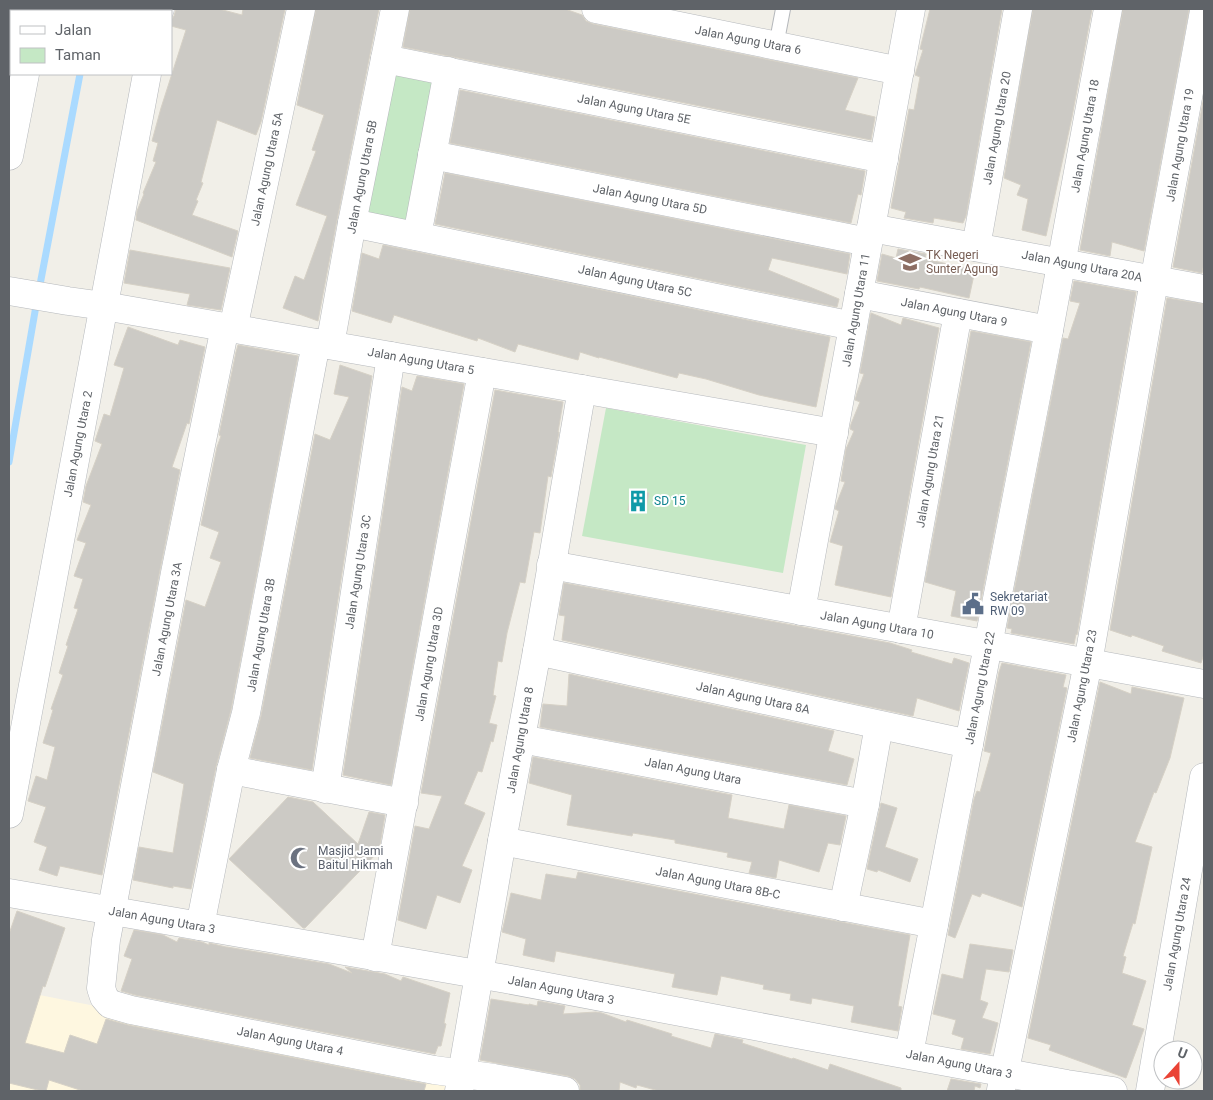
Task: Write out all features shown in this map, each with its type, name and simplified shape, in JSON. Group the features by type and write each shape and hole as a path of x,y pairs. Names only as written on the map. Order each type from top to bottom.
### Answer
{"street":[{"name":"Jalan Agung Utara 5A","path":"229,328 301,9"},
{"name":"Jalan Agung Utara 5B","path":"323,344 352,223 395,9"},
{"name":"Jalan Agung Utara 6","path":"596,9 671,16 776,46 900,71"},
{"name":"Jalan Agung Utara 11","path":"801,611 911,9"},
{"name":"Jalan Agung Utara 20","path":"976,247 1018,9"},
{"name":"Jalan Agung Utara 18","path":"1062,263 1108,9"},
{"name":"Jalan Agung Utara 19","path":"1155,280 1204,11"},
{"name":"Jalan Agung Utara 5E","path":"385,59 884,158"},
{"path":"417,236 448,71"},
{"path":"9,156 26,75"},
{"name":"Jalan Agung Utara 2","path":"9,814 147,75"},
{"name":"Jalan Agung Utara 5D","path":"432,156 870,235"},
{"name":"Jalan Agung Utara 5C","path":"352,223 853,326"},
{"name":"Jalan Agung Utara 20A","path":"870,235 976,247 1204,289"},
{"name":"Jalan Agung Utara 22","path":"909,1054 1062,263"},
{"name":"Jalan Agung Utara 23","path":"1002,1082 1088,663 1155,280"},
{"name":"Jalan Agung Utara 5","path":"14,292 834,433"},
{"name":"Jalan Agung Utara 9","path":"859,294 1049,330"},
{"name":"Jalan Agung Utara 21","path":"901,629 958,313"},
{"name":"Jalan Agung Utara 3A","path":"112,911 175,573 229,328"},
{"name":"Jalan Agung Utara 3B","path":"200,926 231,770 246,713 323,344"},
{"name":"Jalan Agung Utara 3C","path":"325,789 391,356"},
{"name":"Jalan Agung Utara 3D","path":"375,956 482,372"},
{"name":"Jalan Agung Utara 8","path":"461,1083 582,389"},
{"name":"Jalan Agung Utara 10","path":"551,565 1204,684"},
{"name":"Jalan Agung Utara 8A","path":"537,651 969,744"},
{"path":"843,907 865,804 879,725"},
{"name":"Jalan Agung Utara","path":"521,739 865,804"},
{"path":"231,770 404,803"},
{"name":"Jalan Agung Utara 24","path":"1150,1091 1204,777"},
{"name":"Jalan Agung Utara 8B-C","path":"502,841 934,924"},
{"name":"Jalan Agung Utara 3","path":"9,893 375,956 909,1054 1002,1082 1067,1084 1113,1091"},
{"name":"Jalan Agung Utara 4","path":"112,911 106,940 101,988 104,997 110,1004 131,1010 434,1070 461,1083 494,1078 565,1091"}],"lane":[{"path":"776,46 783,9"}],"shaded area":[{"path":"9,989 527,1091 9,1091"}],"green space":[{"path":"389,74 438,84 411,226 362,216"},
{"path":"606,408 806,445 783,573 582,536"}],"building":[{"path":"176,9 219,9 242,15 243,9 285,9 261,122 256,135 217,120 201,182 203,183 192,215 238,231 232,257 136,220 143,193 156,162 153,161 158,143 152,141 186,30 172,26"},
{"path":"316,9 379,9 318,321 283,308 295,276 304,280 327,216 296,205 316,151 312,150 324,115 297,105"},
{"path":"410,9 565,9 582,15 586,21 593,24 858,78 845,110 875,117 871,140 403,47"},
{"path":"930,9 1002,9 966,216 963,223 934,218 933,223 904,218 906,212 891,208 909,109 914,110 920,77 915,75 923,50 920,49"},
{"path":"1033,9 1092,9 1072,117 1046,236 1022,230 1028,199 1017,195 1021,185 1004,178"},
{"path":"1123,9 1189,9 1144,251 1112,242 1110,256 1080,250"},
{"path":"460,90 865,171 861,195 858,194 851,223 450,143"},
{"path":"1204,96 1204,263 1202,273 1173,267"},
{"path":"445,173 850,254 847,274 772,258 768,270 839,299 837,307 435,224"},
{"path":"383,245 830,337 816,407 759,395 679,373 677,378 580,352 578,360 518,344 515,352 478,338 477,341 394,315 391,323 352,311 362,253 379,259"},
{"path":"898,249 926,254 925,259 975,270 969,298 920,287 919,289 877,281 882,254 896,258"},
{"path":"130,250 230,268 221,310 187,305 190,294 124,283"},
{"path":"1074,281 1136,292 1074,644 1011,633 1012,629 1007,628 1063,338 1068,339 1080,303 1070,301"},
{"path":"1167,298 1204,304 1204,654 1201,663 1162,651 1164,646 1110,630"},
{"path":"871,313 901,325 903,318 939,328 891,597 835,585 843,546 830,542 839,511 835,509 836,505 845,482 841,481 846,449 854,431 850,429 851,424 860,402 855,400 864,374 860,373"},
{"path":"128,327 178,345 180,340 205,347 189,424 187,423 172,467 180,470 102,875 60,866 57,876 39,870 47,847 34,842 46,807 28,801 36,776 47,780 55,747 43,743 53,710 51,709 63,675 59,673 78,609 74,608 83,579 74,576 86,543 77,540 91,505 83,502 86,486 102,444 95,441 104,414 110,416 124,368 114,365"},
{"path":"971,331 1031,342 977,621 951,616 956,591 925,582"},
{"path":"238,345 298,356 231,710 216,767 191,889 173,886 173,888 133,880 139,847 173,853 184,784 153,772 186,600 205,607 221,562 210,558 219,532 201,525 221,436 219,435"},
{"path":"340,365 372,376 312,770 250,758 261,716 315,434 330,440 349,397 334,394"},
{"path":"417,376 464,384 391,785 343,775 402,387 412,391"},
{"path":"495,390 563,402 551,477 548,476 540,533 534,532 525,583 520,582 502,662 498,661 493,695 496,696 489,723 497,725 493,742 491,741 482,772 478,771 464,804 485,813 462,866 472,870 460,903 437,895 426,929 398,920 415,826 429,829 442,796 421,793"},
{"name":"SD 15","path":"632,490 649,493 645,513 628,510"},
{"path":"564,583 890,643 912,650 911,652 952,664 954,658 969,663 959,711 917,698 913,716 562,640 565,616 559,615"},
{"path":"1002,663 1066,675 1063,687 1067,688 1022,907 982,893 980,897 972,894 955,938 948,935 974,799 977,791 980,792 991,753 984,751"},
{"path":"569,674 834,731 828,751 854,759 847,785 540,727 543,704 567,706"},
{"path":"1100,682 1131,694 1132,687 1184,698 1170,758 1156,793 1154,792 1135,842 1152,847 1135,924 1133,923 1123,956 1126,957 1122,973 1146,981 1132,1025 1144,1029 1126,1078 1049,1050 1051,1045 1028,1038"},
{"path":"533,757 732,795 728,818 784,829 789,805 846,816 840,845 828,843 819,872 779,860 776,878 749,873 752,862 727,857 728,853 675,843 675,840 633,833 632,836 567,825 572,795 529,783"},
{"name":"Masjid Jami Baitul Hikmah","path":"288,797 313,802 358,844 369,812 385,815 379,851 305,928 229,859"},
{"path":"881,803 897,808 885,847 918,859 910,882 878,870 877,872 867,869"},
{"path":"578,872 910,935 898,1006 902,1007 898,1031 851,1022 854,1006 812,998 811,1004 790,1000 791,994 763,989 764,985 721,976 717,995 672,987 675,974 556,951 554,962 523,955 526,939 502,932 511,893 541,900 546,874 576,879"},
{"path":"17,911 65,928 45,987 43,986 25,1043 64,1053 70,1035 97,1044 106,1019 128,1025 426,1084 424,1091 83,1091 49,1080 46,1091 42,1091 9,1083 9,934"},
{"path":"134,930 163,935 177,942 179,938 209,945 209,943 329,964 352,973 345,967 385,974 401,981 403,977 450,993 441,1046 438,1046 435,1054 121,991 132,959 124,956"},
{"path":"970,944 1013,950 1009,972 986,969 980,1000 988,1003 982,1018 998,1023 990,1054 961,1049 964,1038 952,1034 956,1020 933,1014 942,974 963,979"},
{"path":"491,999 537,1006 538,1001 565,1006 563,1014 602,1013 711,1048 715,1034 743,1040 742,1043 828,1070 830,1064 901,1088 901,1091 659,1091 637,1085 636,1088 620,1082 619,1091 580,1091 580,1085 575,1079 568,1076 480,1060"},
{"path":"951,1079 981,1084 980,1088 975,1086 974,1091 947,1091"}],"waterway":[{"path":"39,290 80,75"},
{"path":"9,462 37,300"}],"place":[{"name":"TK Negeri Sunter Agung","path":"910,262"},
{"name":"SD 15","path":"638,501"},
{"name":"Sekretariat RW 09","path":"973,604"},
{"name":"Masjid Jami Baitul Hikmah","path":"301,858"}]}
